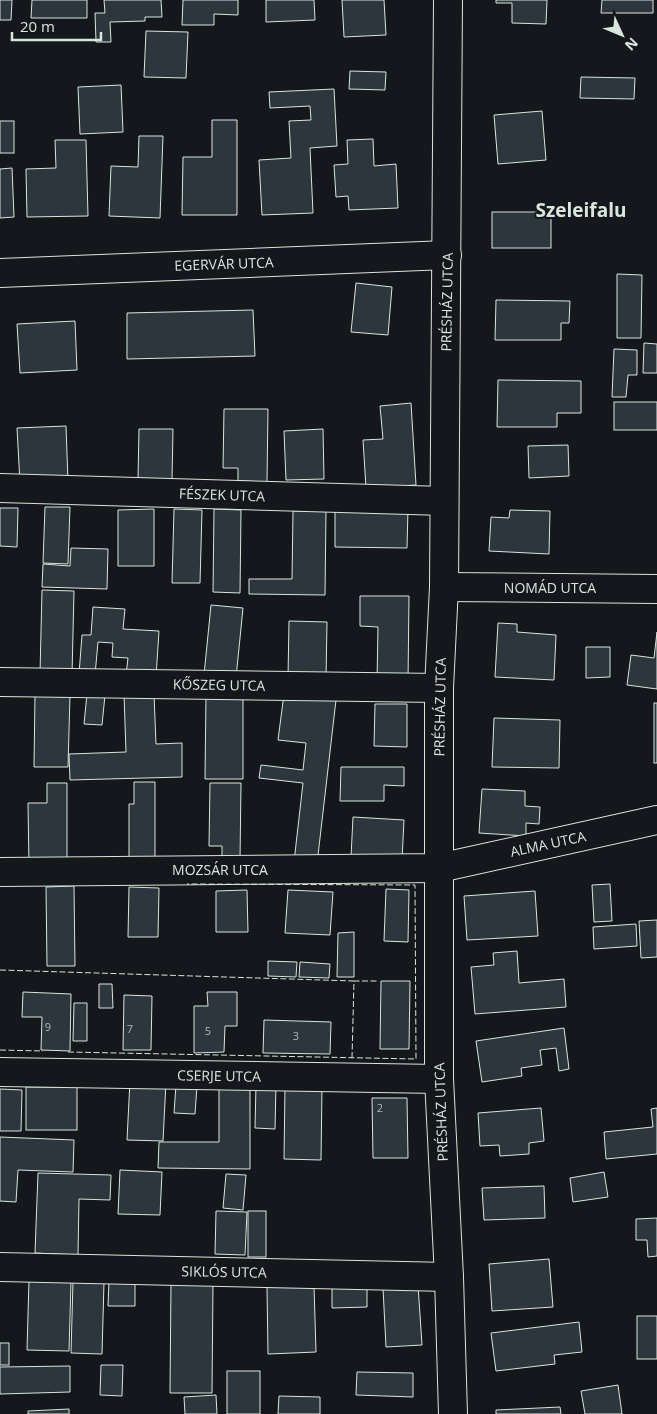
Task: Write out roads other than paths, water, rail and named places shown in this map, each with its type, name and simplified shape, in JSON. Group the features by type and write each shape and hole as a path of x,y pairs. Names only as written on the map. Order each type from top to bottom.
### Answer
{"street":[{"name":"PRÉSHÁZ UTCA","path":"448,0 444,587 439,688 439,1080 449,1277 453,1414"},
{"name":"EGERVÁR UTCA","path":"0,273 447,255"},
{"name":"FÉSZEK UTCA","path":"0,488 444,501"},
{"name":"NOMÁD UTCA","path":"444,587 657,589"},
{"name":"KŐSZEG UTCA","path":"0,682 439,688"},
{"name":"ALMA UTCA","path":"439,868 657,820"},
{"name":"MOZSÁR UTCA","path":"0,872 439,868"},
{"name":"CSERJE UTCA","path":"0,1072 439,1080"},
{"name":"SIKLÓS UTCA","path":"0,1267 449,1277"}],"district":[{"name":"Szeleifalu","path":"581,210"}]}
